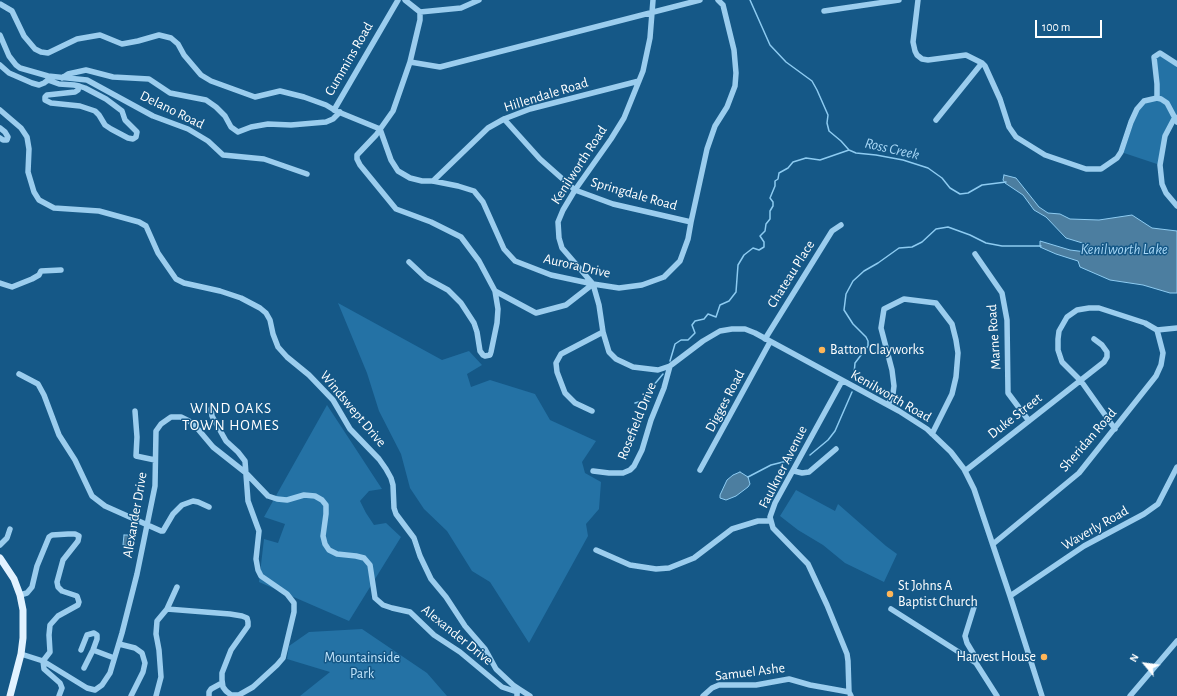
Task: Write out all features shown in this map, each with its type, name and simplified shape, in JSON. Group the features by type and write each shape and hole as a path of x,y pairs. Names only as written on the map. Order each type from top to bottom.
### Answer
{"main road":[{"path":"0,558 8,569 20,595 23,610 24,625 21,654 10,696"}],"street":[{"name":"Cummins Road","path":"337,111 398,0"},
{"path":"404,0 420,12 461,8 479,0"},
{"name":"Kenilworth Road","path":"653,0 653,13 647,57 624,118 575,190 563,210 558,222 559,238 566,252 593,284 599,305 603,332 609,352 619,361 639,368 658,370 670,366 703,341 722,330 745,329 888,405 913,420 932,434 951,452 965,471 981,506 1042,696"},
{"path":"410,62 440,68 700,0"},
{"name":"Aurora Drive","path":"380,129 391,160 398,171 410,178 458,186 474,191 483,202 504,249 515,261 551,275 619,288 642,285 664,277 680,261 688,239 707,149 714,126 727,107 735,86 736,73 734,50 723,6 718,0"},
{"path":"824,11 899,0"},
{"path":"918,0 913,42 914,51 917,55 922,59 928,60 966,55 982,63 985,66 1000,99 1009,127 1016,137 1045,156 1086,169 1101,169 1117,158 1121,152 1137,109 1144,102 1157,98 1167,103 1176,120 1165,136 1160,165 1162,184 1170,198 1177,206"},
{"path":"0,4 12,11 24,36 35,49 41,52 48,53 77,39 92,36 100,35 122,44 138,42 159,35 171,38 178,44 184,55 202,75 224,86 255,97 280,91 304,97 380,129"},
{"path":"409,262 426,278 448,290 461,303 474,323 480,351 485,356 490,355 497,323 498,309 495,291 479,261 461,237 431,222 396,209 360,165 357,154 376,135 393,111 410,62 420,20 420,12"},
{"path":"0,35 9,56 16,65 29,71 45,74 48,78 64,85 79,86 94,92 120,109 125,120 137,132 136,137 133,139 128,138 111,130 105,124 100,115 95,111 80,106 50,103 45,100 48,95 75,92 78,90 79,86"},
{"path":"1157,98 1154,57 1160,53 1177,64"},
{"path":"936,120 982,63"},
{"path":"0,65 18,77 39,85 48,78"},
{"path":"62,78 68,74 86,70 113,77 149,79 170,93 206,100 225,116 231,127 238,132 251,127 268,124 291,125 326,122 333,119 337,111"},
{"name":"Delano Road","path":"48,78 87,80 153,116 188,129 208,141 223,155 264,159 307,174"},
{"name":"Hillendale Road","path":"433,181 488,128 504,119 530,109 639,81"},
{"name":"Windswept Drive","path":"0,110 21,128 26,137 29,149 28,172 34,192 39,200 54,208 99,211 140,222 146,226 158,253 176,279 184,283 220,291 241,298 260,308 266,313 270,320 278,347 287,357 309,375 333,400 350,429 371,450 386,469 391,478 396,514 414,538 420,556 431,579 446,597 465,626 485,649 496,669 513,685 530,696"},
{"name":"Springdale Road","path":"504,119 540,159 575,190 613,204 691,222"},
{"path":"0,128 5,132 8,138 7,140 3,140 0,138"},
{"name":"Chateau Place","path":"764,339 832,231 841,226"},
{"name":"Marne Road","path":"975,254 1002,293 1007,320 1008,393 1029,421"},
{"path":"0,283 12,287 38,275 41,271 61,270"},
{"path":"495,291 536,313 566,305 593,284"},
{"path":"888,405 894,386 892,370 882,328 884,309 904,299 936,303 952,324 958,353 956,377 952,394 932,434"},
{"path":"1114,430 1081,381 1062,362 1058,350 1058,339 1059,331 1067,317 1077,310 1100,308 1145,323 1157,330 1177,328"},
{"name":"Sheridan Road","path":"993,544 1078,473 1156,376 1161,365 1163,353 1157,330"},
{"path":"592,411 575,403 565,393 557,372 556,363 561,354 603,332"},
{"name":"Duke Street","path":"965,471 1104,362 1107,357 1107,352 1102,345 1094,339"},
{"name":"Digges Road","path":"700,470 770,342"},
{"name":"Rosefield Drive","path":"593,471 614,473 628,471 633,468 642,450 651,420 664,388 670,366"},
{"path":"20,374 38,384 44,395 59,435 75,460 92,496 105,506 161,531 163,531 173,514 182,505 193,501 209,507"},
{"name":"Faulkner Avenue","path":"842,381 772,510 770,521 773,528 808,564 821,591 847,654 850,694"},
{"path":"167,609 230,614 246,618 248,626 231,650 222,673 222,683 227,693 239,695 259,682 283,658 294,612 294,602 262,576 258,570 256,559 259,530 248,501 244,458 226,441 212,416 211,409"},
{"path":"135,411 137,437 136,456 156,460"},
{"name":"Alexander Drive","path":"21,654 43,661 87,688 95,690 102,685 110,673 134,590 155,486 156,431 161,424 170,417 181,417 193,424 213,447 246,473 268,496 277,500 287,500 304,495 315,496 322,500 326,505 323,536 325,544 329,550 337,554 364,558 370,565 375,598 382,604 392,608 410,612 434,635 460,652 502,687 514,691 519,689"},
{"path":"794,471 802,473 809,472 836,449"},
{"name":"Waverly Road","path":"1010,596 1084,546 1144,514 1158,504 1177,468"},
{"path":"596,550 630,565 656,569 669,568 694,558 732,529 758,521 770,521"},
{"path":"0,545 7,538 10,529"},
{"path":"20,595 27,593 32,587 37,566 49,536 68,534 75,534 79,536 78,541 63,560 57,582 58,587 62,591 77,596 79,602 78,605 58,616 50,625 50,652 43,661 44,669 60,684 62,688 59,696"},
{"path":"156,696 161,676 156,634 158,621 167,609 177,587"},
{"path":"975,604 965,636 967,643 976,658 976,663"},
{"path":"891,608 976,663 997,696"},
{"path":"81,650 87,635 94,633 97,635 93,650 84,668"},
{"path":"1130,696 1177,641"},
{"path":"118,644 135,648 142,653 145,663 144,672 131,696"},
{"path":"93,650 114,658"},
{"name":"Samuel Ashe","path":"703,696 712,688 719,685 756,685 789,678 810,685 850,694"},
{"path":"208,696 211,689 222,683"},
{"path":"517,696 519,689"}],"green space":[{"path":"1160,53 1177,64 1177,122 1175,118 1165,136 1160,165 1121,152 1131,122 1144,101 1157,98 1154,57"},
{"path":"338,303 442,360 469,351 482,365 467,374 471,387 490,380 535,394 550,420 596,441 582,462 585,473 601,482 599,509 586,524 588,536 529,643 490,582 472,571 447,531 424,509 410,488 401,454 379,411 367,373"},
{"path":"327,405 382,489 369,491 360,501 366,513 374,525 386,523 401,537 349,621 259,582 264,539 278,543 285,524 264,517"},
{"path":"796,490 835,511 838,504 897,554 884,582 845,563 823,545 798,530 780,516"},
{"name":"Mountainside Park","path":"362,629 427,673 447,696 300,696 330,672 287,659 289,646 309,632"}],"water":[{"name":"Kenilworth Lake","path":"1004,175 1016,178 1039,207 1048,213 1060,214 1070,219 1099,220 1132,215 1152,228 1177,231 1177,293 1170,293 1143,285 1110,280 1080,267 1078,261 1040,247 1040,241 1070,250 1086,252 1089,245 1066,238 1046,217 1034,210 1023,195 1005,183 1003,180"},
{"path":"740,472 748,477 750,484 748,487 736,496 726,500 720,498 727,480"},
{"path":"124,535 130,535 129,546 123,545"}],"waterway":[{"name":"Ross Creek","path":"750,0 770,45 786,62 812,81 828,115 827,123 829,131 849,150 856,153 903,160 928,168 942,178 950,188 960,194 968,193 982,185 1006,182"},
{"path":"670,361 675,344 681,340 688,340 695,333 692,325 695,321 704,319 708,314 716,317 720,305 729,301 736,292 738,265 744,255 753,248 759,250 764,247 764,242 760,236 765,231 766,224 770,219 770,211 773,206 773,202 770,198 779,173 788,168 793,162 806,158 820,160 849,150"},
{"path":"856,380 854,374 855,363 868,346 868,341 853,324 844,310 846,294 853,281 864,271 899,248 912,247 922,242 936,229 948,227 986,243 1002,246 1041,246"},
{"path":"635,403 646,400 653,386 663,374"},
{"path":"810,455 828,440 835,431 852,392"},
{"path":"748,477 771,465 791,460"}],"place":[{"name":"Batton Clayworks","path":"822,350"},
{"name":"St Johns A Baptist Church","path":"890,594"},
{"name":"Harvest House","path":"1044,657"}],"district":[{"name":"WIND OAKS TOWN HOMES","path":"231,416"}]}
